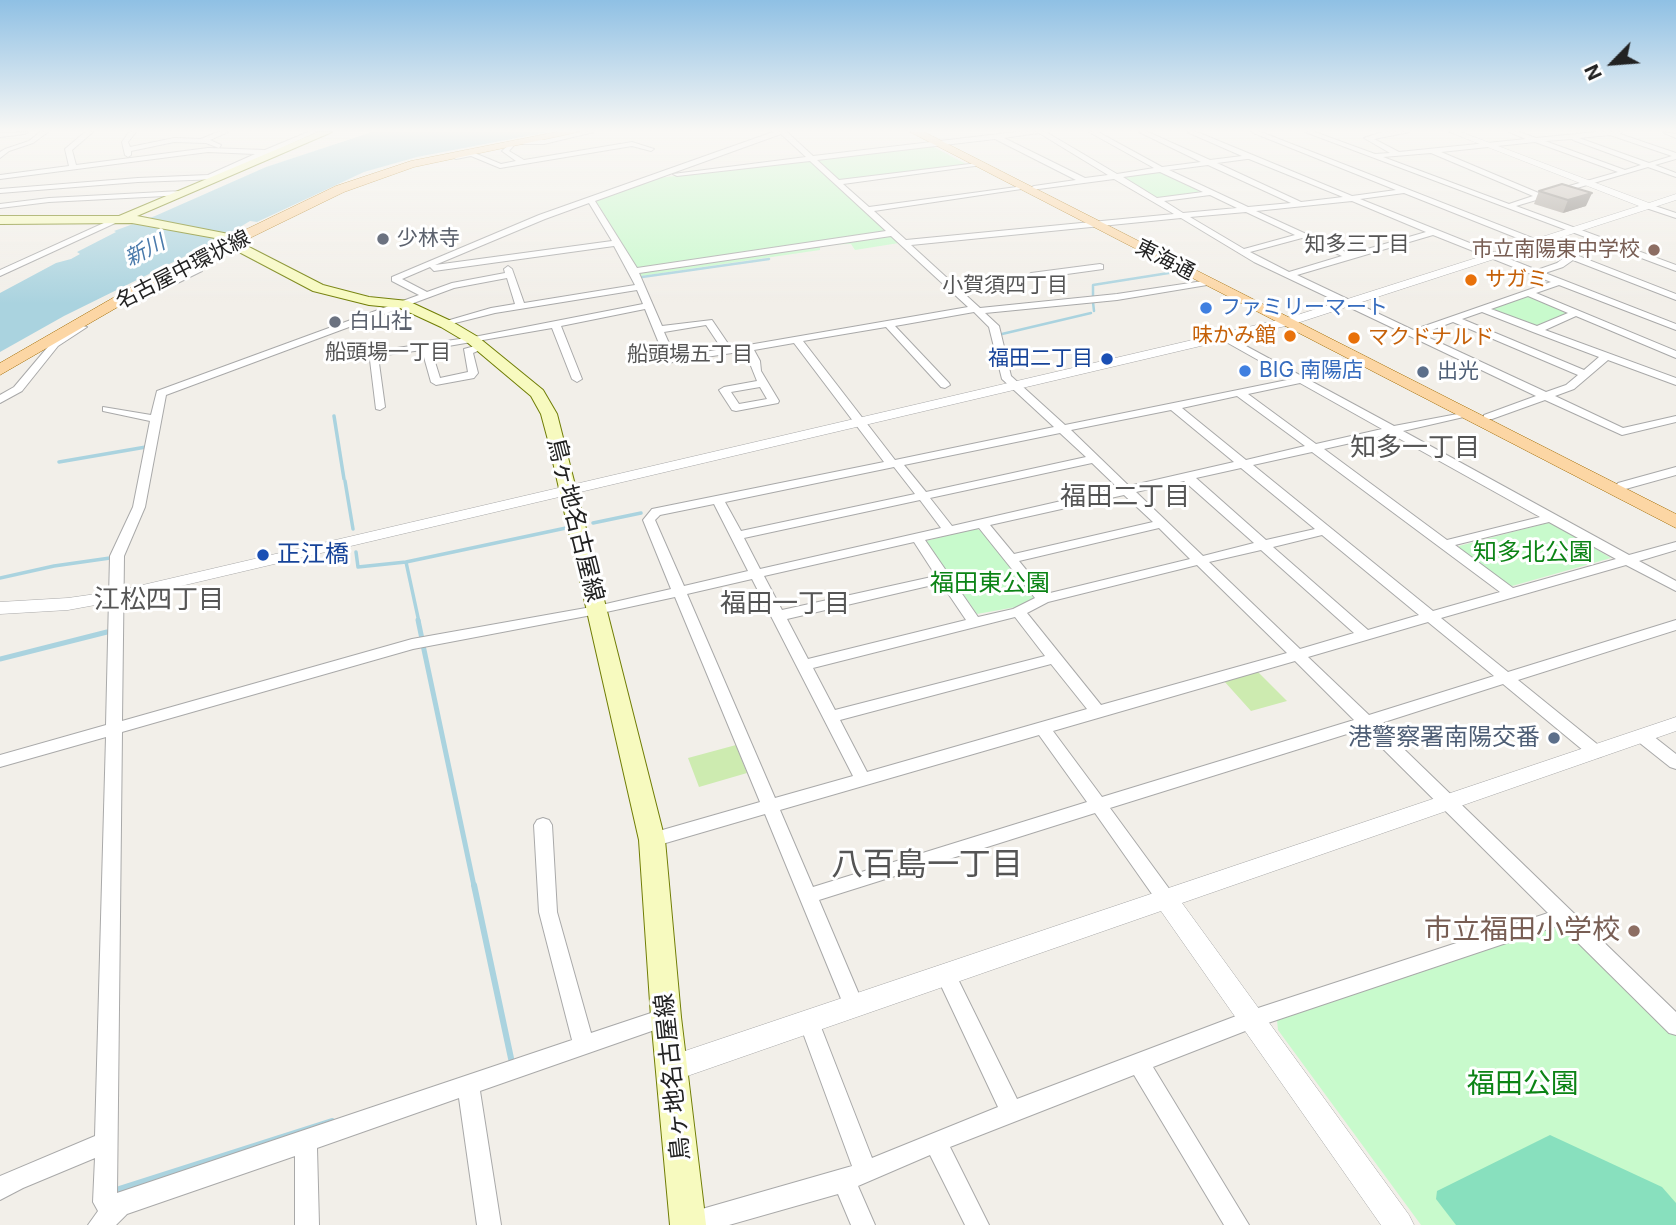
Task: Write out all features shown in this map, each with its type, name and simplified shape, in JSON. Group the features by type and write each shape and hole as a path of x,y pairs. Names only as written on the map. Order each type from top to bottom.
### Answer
{"main road":[{"path":"126,219 189,189"},
{"name":"名古屋中環状線","path":"0,370 232,238 256,232 340,189"},
{"name":"東海通","path":"1031,189 1676,522"},
{"name":"鳥ヶ地名古屋線","path":"0,220 126,219 232,238 243,249 318,288 369,301 403,304 446,324 476,342 537,393 549,414 557,440 652,840 666,1017 688,1225"},
{"name":"東海通","path":"1099,224 1208,282 1488,417 1676,514"}],"street":[{"path":"0,191 21,189"},
{"path":"134,196 142,189"},
{"path":"426,296 396,279 617,189"},
{"path":"846,189 994,326 1006,377 1298,655 1676,1026"},
{"path":"867,209 1020,189"},
{"path":"1139,189 1288,275 1622,432 1676,419"},
{"path":"1205,189 1350,257"},
{"path":"1265,189 1301,205"},
{"path":"1329,189 1676,327"},
{"path":"1402,189 1676,297"},
{"path":"903,243 1301,205 1429,189"},
{"path":"1462,189 1676,268"},
{"path":"1522,189 1541,197"},
{"path":"1509,206 1568,189"},
{"path":"1605,189 1676,216"},
{"path":"1157,200 1211,192"},
{"path":"0,206 49,200 181,193"},
{"path":"0,608 68,604 117,596 1289,321 1676,197"},
{"path":"590,199 634,271 671,361 977,310 1117,297 1208,282"},
{"path":"0,273 102,227 126,219"},
{"path":"0,263 80,229 102,227"},
{"path":"1288,275 1433,232"},
{"path":"634,271 892,233"},
{"path":"1244,251 1303,235"},
{"path":"427,267 616,243"},
{"path":"1536,273 1560,265 1572,257"},
{"path":"505,258 523,305 535,327"},
{"path":"427,267 452,286"},
{"path":"1031,276 1100,267"},
{"path":"118,1215 105,1202 117,556 139,507 161,393 452,286 510,275"},
{"path":"1411,334 1559,282"},
{"path":"446,324 523,305 640,287"},
{"path":"1528,293 1676,355"},
{"path":"380,407 373,354 476,342 535,327 647,306"},
{"path":"1482,309 1676,382"},
{"path":"1536,330 1576,313"},
{"path":"1453,319 1582,373"},
{"path":"0,400 18,388 55,344 88,323 83,322"},
{"path":"657,330 709,322 729,352"},
{"path":"555,323 577,379"},
{"path":"889,325 945,385"},
{"path":"1222,336 1676,587"},
{"path":"797,340 859,422 949,530"},
{"path":"426,348 436,382 470,376 473,373 468,351 476,342"},
{"path":"748,348 755,361 755,371 763,383"},
{"path":"1488,417 1570,387 1582,373 1605,357"},
{"path":"854,1006 649,520 656,512 1301,380"},
{"path":"1240,393 1511,594"},
{"path":"1174,407 1596,752"},
{"path":"107,410 157,419"},
{"path":"0,761 412,644 597,610 1464,414"},
{"path":"737,536 1094,459"},
{"path":"1622,486 1676,471"},
{"path":"1187,477 1366,636"},
{"path":"718,500 863,779"},
{"path":"1445,544 1550,517"},
{"path":"981,522 1043,599"},
{"path":"1010,559 1162,524"},
{"path":"803,665 1018,612 1043,599 1325,530"},
{"path":"916,537 975,622"},
{"path":"652,840 1676,546"},
{"path":"778,617 944,578"},
{"path":"1018,612 1098,712"},
{"path":"808,896 1676,625"},
{"path":"831,717 1054,658"},
{"path":"673,1068 1676,724"},
{"path":"1043,728 1399,1225"},
{"path":"1642,736 1676,763"},
{"path":"543,825 548,912 584,1045"},
{"path":"688,1225 855,1176 935,1142 1252,1019 1563,916"},
{"path":"946,975 1012,1112"},
{"path":"100,1225 118,1215 306,1141 666,1017"},
{"path":"808,1022 855,1176 863,1225"},
{"path":"1139,1063 1237,1225"},
{"path":"468,1086 489,1225"},
{"path":"306,1141 307,1225"},
{"path":"935,1142 978,1225"},
{"path":"0,1189 15,1180 105,1143"}],"green space":[{"path":"624,189 848,189 899,243 855,250 851,244 820,245 820,250 641,276 595,199"},
{"path":"1142,189 1204,191 1157,198"},
{"path":"1528,296 1568,314 1537,327 1492,311"},
{"name":"知多北公園","path":"1547,523 1611,558 1512,586 1505,584 1459,549 1459,546"},
{"name":"福田東公園","path":"975,528 981,531 1034,596 1033,600 1016,607 977,614 926,541"},
{"path":"1258,672 1287,701 1251,711 1224,681"},
{"path":"736,745 747,773 699,787 688,758"},
{"name":"福田公園","path":"1557,925 1568,928 1676,1033 1676,1225 1421,1225 1278,1030 1277,1020"},
{"path":"1550,1135 1662,1187 1676,1203 1676,1225 1456,1225 1436,1199 1437,1191"}],"water":[{"name":"新川","path":"216,189 327,189 257,222 250,221 222,238 64,316 0,352 0,293 56,263 71,259 80,254 77,252 116,232 114,231"}],"building":[{"path":"1579,189 1592,193 1568,200 1539,191"}],"waterway":[{"path":"642,277 769,259"},
{"path":"1093,296 1093,285 1175,272"},
{"path":"1093,302 1094,311"},
{"path":"1002,334 1091,313"},
{"path":"334,416 344,479"},
{"path":"59,462 146,447"},
{"path":"345,481 353,529"},
{"path":"593,523 641,513"},
{"path":"406,562 566,528"},
{"path":"356,552 358,567 406,562"},
{"path":"0,578 54,566 110,558"},
{"path":"406,562 419,622"},
{"path":"418,620 422,639"},
{"path":"0,659 107,632"},
{"path":"423,645 474,886"},
{"path":"474,885 512,1063 510,1064"},
{"path":"119,1189 332,1121"}],"place":[{"name":"少林寺","path":"383,239"},
{"name":"市立南陽東中学校","path":"1654,250"},
{"name":"サガミ","path":"1471,280"},
{"name":"ファミリーマート","path":"1206,308"},
{"name":"白山社","path":"335,322"},
{"name":"味かみ館","path":"1290,336"},
{"name":"マクドナルド","path":"1354,338"},
{"name":"福田二丁目","path":"1107,359"},
{"name":"BIG 南陽店","path":"1245,371"},
{"name":"出光","path":"1423,372"},
{"name":"正江橋","path":"263,555"},
{"name":"港警察署南陽交番","path":"1554,738"},
{"name":"市立福田小学校","path":"1634,931"}],"district":[{"name":"知多三丁目","path":"1357,245"},
{"name":"小賀須四丁目","path":"1005,286"},
{"name":"船頭場一丁目","path":"388,353"},
{"name":"船頭場五丁目","path":"690,355"},
{"name":"知多一丁目","path":"1415,448"},
{"name":"福田二丁目","path":"1125,497"},
{"name":"江松四丁目","path":"159,600"},
{"name":"福田一丁目","path":"785,604"},
{"name":"八百島一丁目","path":"927,865"}]}
